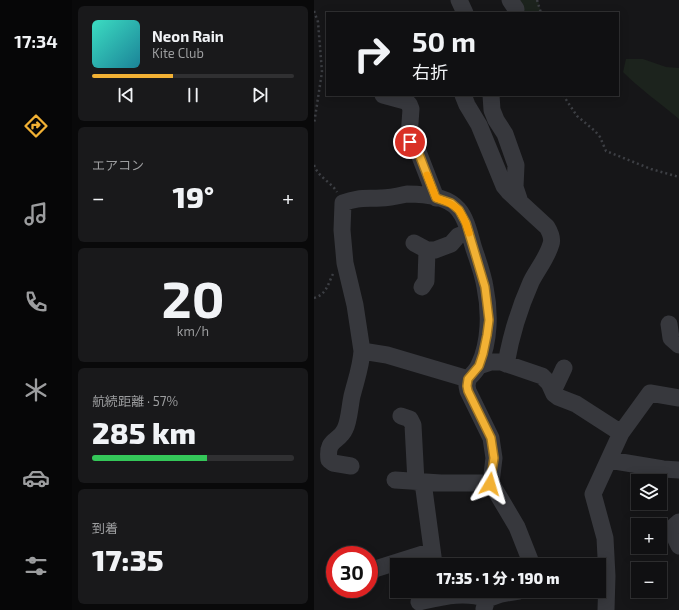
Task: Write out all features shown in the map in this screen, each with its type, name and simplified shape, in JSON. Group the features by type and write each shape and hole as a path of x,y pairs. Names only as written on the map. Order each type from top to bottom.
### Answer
{"street":[{"path":"459,0 465,12"},
{"path":"510,0 516,10 515,12"},
{"path":"387,96 405,101 409,104 411,109 408,137 419,154 436,198"},
{"path":"463,96 479,125 504,186 547,227 552,242 526,293 511,338 506,364"},
{"path":"491,96 492,110 507,139 516,165 515,187 520,202"},
{"path":"351,466 333,463 329,460 328,454 330,444 345,430 352,394 361,364 362,350 355,305 345,263 342,230 343,203 352,199 384,198 407,194 418,194 451,203 459,210 469,232 485,287 489,320 483,354 479,366 468,379 468,391 491,438 494,458 490,484 517,527 529,558"},
{"path":"422,287 426,281 421,247 441,248 451,244 458,236 469,232"},
{"path":"669,324 671,338 679,345"},
{"path":"362,350 468,379"},
{"path":"479,366 491,362 501,362 542,376 550,383 552,389 558,397 576,404 621,433"},
{"path":"552,389 556,385 564,368"},
{"path":"604,558 605,538 593,494 621,433 650,392 679,398"},
{"path":"378,567 433,557 419,482 413,425 410,419 401,416"},
{"path":"609,460 663,469 679,470"},
{"path":"394,480 490,484"},
{"path":"679,522 671,529 679,546"},
{"path":"419,602 463,594 472,595 485,604 495,598"},
{"path":"605,598 606,610"}],"path":[{"path":"537,0 541,12"},
{"path":"314,11 318,22 322,72 314,124"},
{"path":"564,96 577,116 600,137 606,151 651,169 679,177"},
{"path":"314,166 319,174 335,188 343,203"},
{"path":"314,298 320,297 337,267 345,263"}],"shaded area":[{"path":"515,0 538,0 541,12 520,12"},
{"path":"626,59 643,59 666,67 679,68 679,119 623,72"}],"slow traffic":[{"path":"427,175 436,198 451,203 459,210 466,223 469,233"}],"route":[{"path":"410,142 419,154 436,198 451,203 459,210 466,223 485,287 489,320 487,335 479,366 468,379 467,386 491,438 494,458 490,484"}]}
